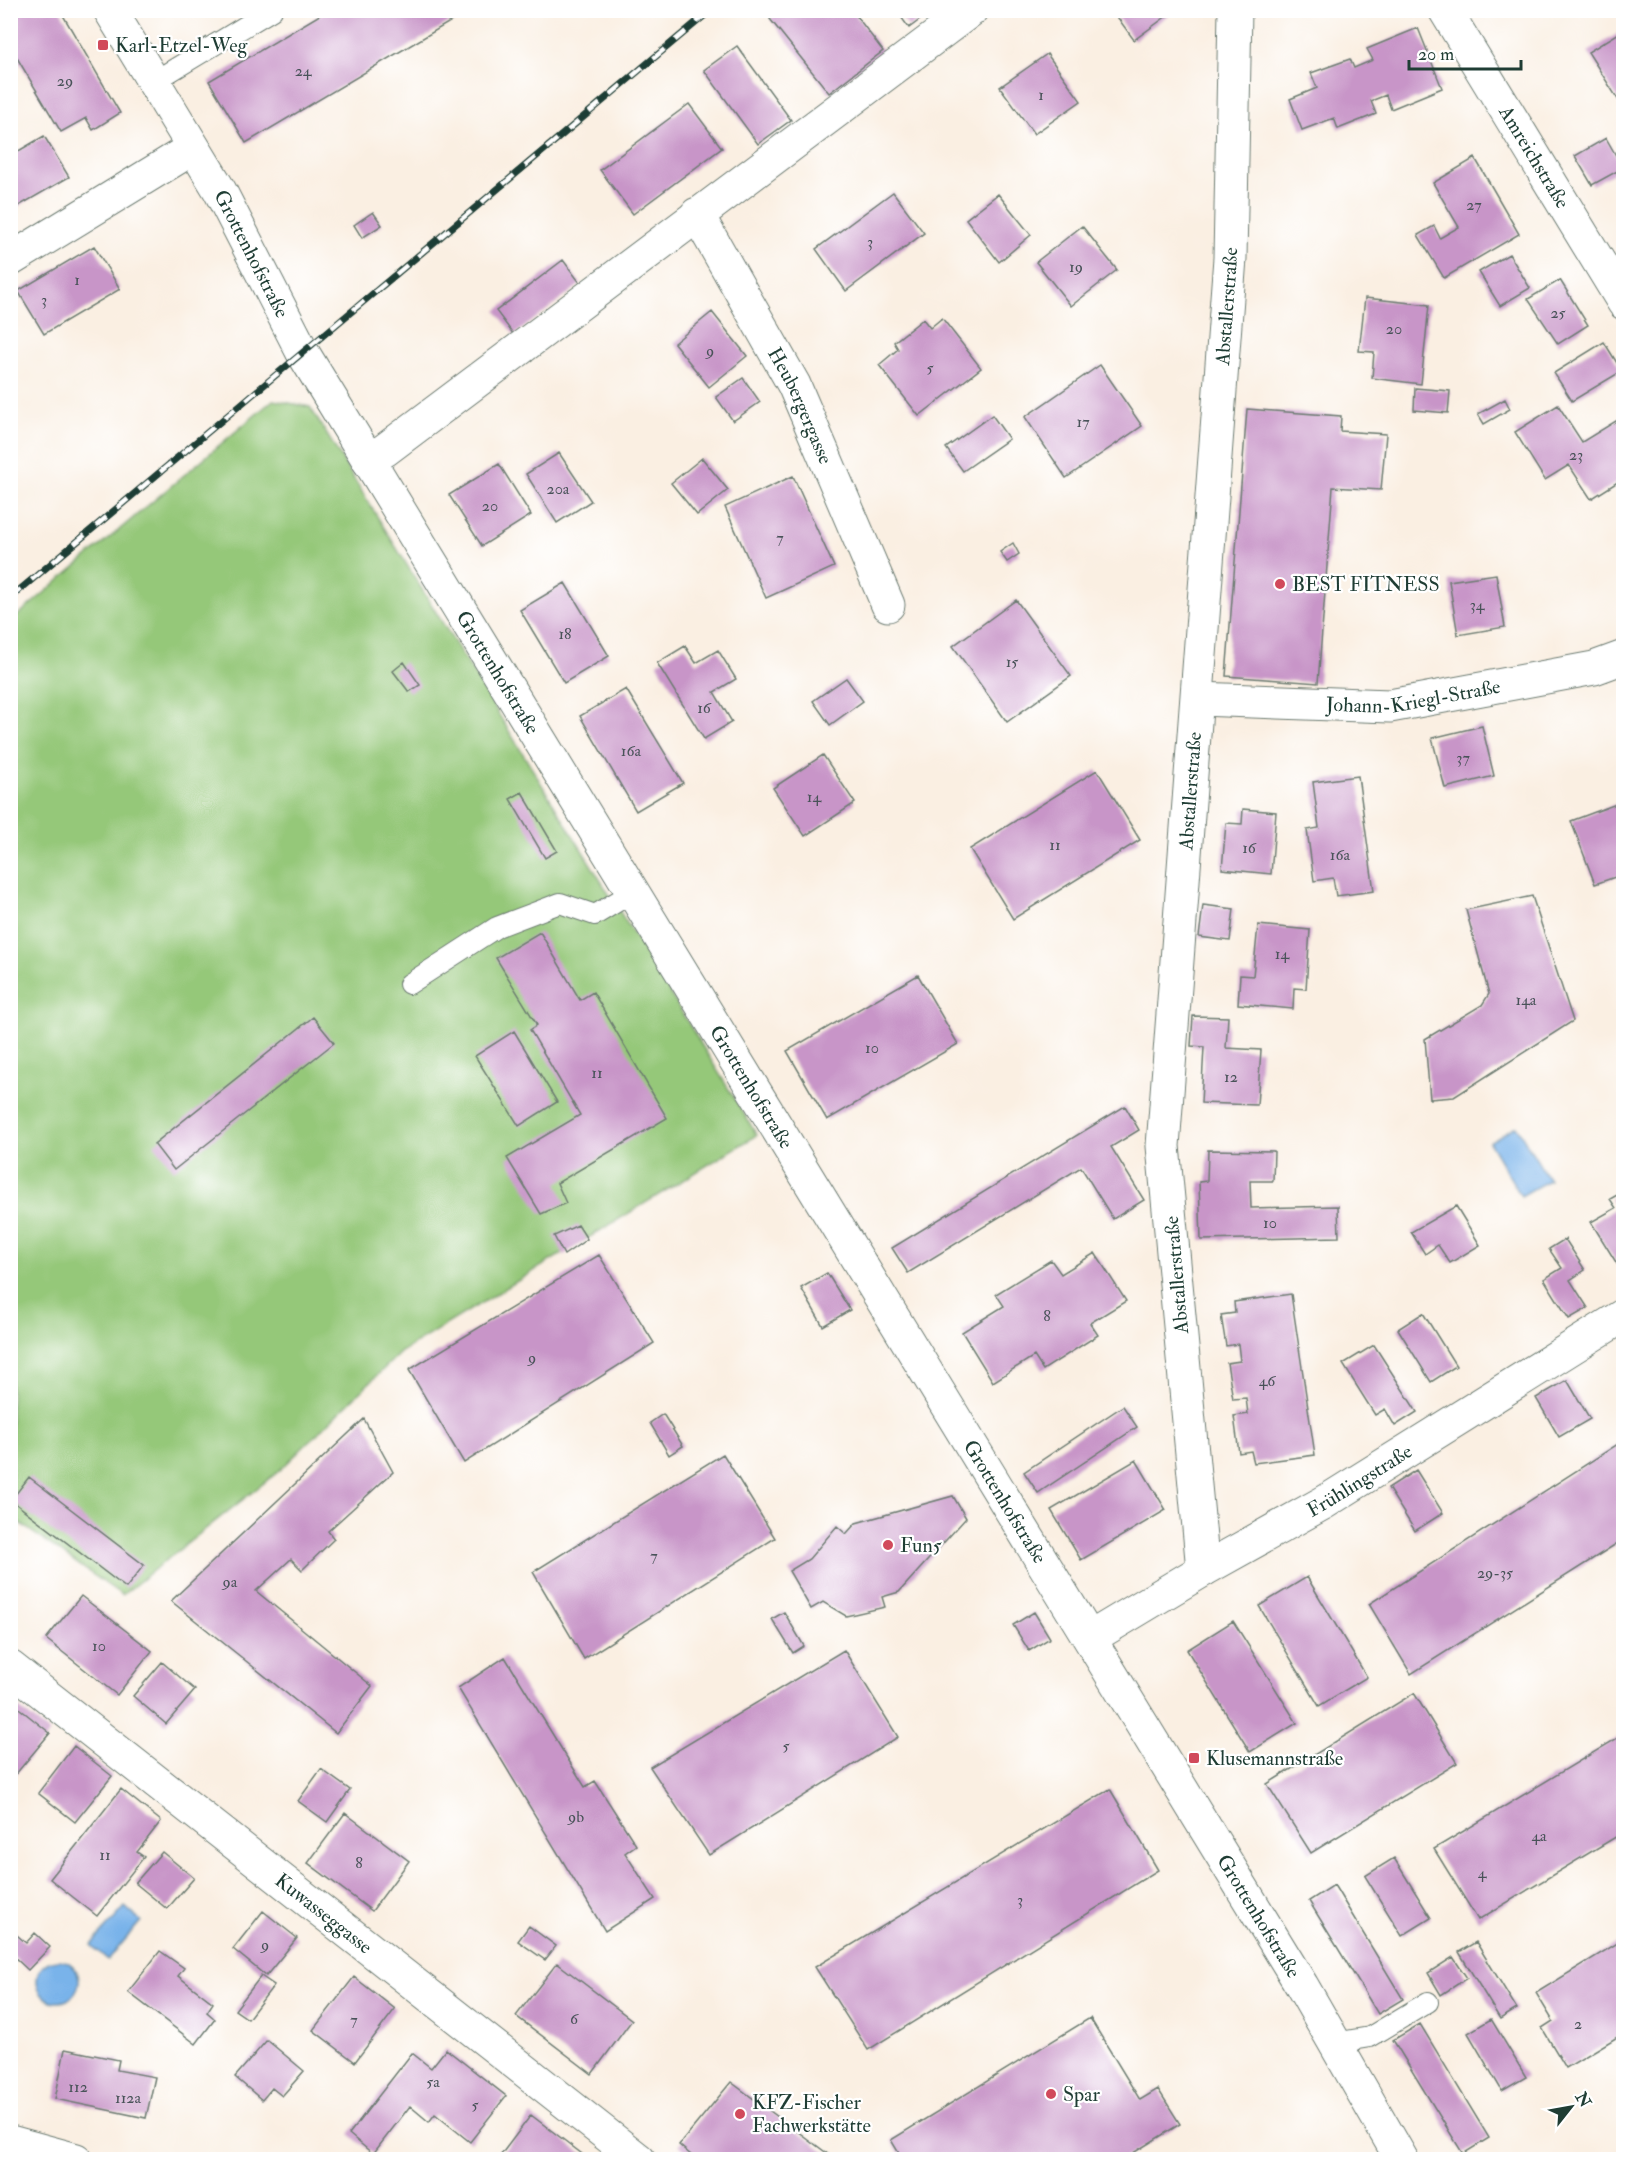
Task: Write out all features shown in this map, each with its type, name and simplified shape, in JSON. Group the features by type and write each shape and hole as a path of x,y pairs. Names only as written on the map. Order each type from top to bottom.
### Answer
{"street":[{"name":"Grottenhofstraße","path":"110,10 220,191 303,352 1308,1995 1402,2160"},
{"path":"368,460 390,446 971,10"},
{"name":"Abstallerstraße","path":"1203,1570 1164,1146 1230,258 1235,10"},
{"name":"Amreichstraße","path":"1445,10 1623,303"},
{"path":"10,260 193,148"},
{"name":"Heubergergasse","path":"697,214 794,385 888,605"},
{"name":"Johann-Kriegl-Straße","path":"1198,699 1390,706 1594,668 1623,657"},
{"name":"Frühlingstraße","path":"1090,1638 1203,1570 1325,1502 1623,1315"},
{"name":"Kuwasseggasse","path":"10,1667 639,2160"},
{"path":"10,2142 76,2160"}],"lane":[{"path":"153,82 272,10"},
{"path":"409,984 497,927 560,903 595,915 633,892"},
{"path":"1334,2043 1370,2037 1428,2002"}],"green space":[{"path":"273,400 310,407 757,1135 401,1352 279,1471 122,1595 11,1517 11,621"}],"water":[{"path":"1516,1126 1549,1180 1521,1196 1489,1142"},
{"path":"125,1907 141,1921 108,1960 91,1945"},
{"path":"58,1960 73,1966 79,1981 73,1996 58,2002 43,1996 37,1981 43,1966"}],"building":[{"path":"20,10 60,10 120,113 93,130 86,118 61,132 10,46 10,16"},
{"path":"328,10 470,10 246,143 209,81"},
{"path":"781,10 852,10 883,51 829,93 770,19"},
{"path":"896,10 933,10 909,28"},
{"path":"1112,10 1175,10 1134,40"},
{"path":"1418,28 1442,88 1391,109 1386,95 1371,101 1376,114 1338,129 1334,118 1302,130 1290,99 1317,88 1311,73 1350,59 1354,68 1373,60 1367,49"},
{"path":"1624,30 1624,109 1588,52"},
{"path":"737,46 791,120 758,144 704,70"},
{"path":"1047,54 1081,101 1034,134 1000,87"},
{"path":"689,104 722,148 633,214 600,170"},
{"path":"44,136 69,177 10,211 10,156"},
{"path":"1606,138 1623,168 1592,185 1575,156"},
{"path":"1475,158 1519,234 1444,278 1418,235 1434,226 1440,238 1459,227 1433,183"},
{"path":"893,192 924,233 846,291 816,249"},
{"path":"998,194 1031,235 999,262 966,219"},
{"path":"373,212 382,225 362,238 354,225"},
{"path":"1082,226 1117,270 1071,306 1036,262"},
{"path":"94,246 120,289 44,334 18,291"},
{"path":"1509,254 1530,288 1500,306 1479,272"},
{"path":"563,260 581,284 514,335 496,311"},
{"path":"1560,280 1588,325 1558,344 1528,299"},
{"path":"1365,298 1429,305 1421,384 1372,378 1374,352 1359,351"},
{"path":"712,312 747,356 709,387 674,343"},
{"path":"942,318 981,368 919,416 879,365 898,349 894,342 923,319 930,328"},
{"path":"1604,342 1622,371 1572,401 1554,373"},
{"path":"1100,365 1142,426 1066,478 1025,417"},
{"path":"743,378 760,402 733,421 716,397"},
{"path":"1415,388 1450,391 1448,413 1414,410"},
{"path":"1505,399 1510,409 1484,424 1478,414"},
{"path":"1558,405 1582,442 1624,416 1624,478 1591,499 1569,465 1545,480 1515,432"},
{"path":"1247,409 1341,416 1340,431 1386,434 1381,490 1333,487 1318,683 1226,676"},
{"path":"992,415 1009,439 963,471 946,448"},
{"path":"559,453 591,501 557,523 526,474"},
{"path":"702,458 728,490 697,515 671,483"},
{"path":"499,464 531,515 482,546 449,495"},
{"path":"793,476 834,567 766,598 725,507"},
{"path":"1013,543 1019,554 1007,562 1000,552"},
{"path":"1496,574 1505,627 1458,635 1449,581"},
{"path":"565,583 609,656 564,683 520,610"},
{"path":"1016,600 1071,676 1007,722 953,646"},
{"path":"685,646 696,663 718,650 736,679 714,692 732,722 704,739 657,663"},
{"path":"404,662 420,685 409,692 393,671"},
{"path":"846,678 863,701 830,725 813,701"},
{"path":"626,689 683,783 636,811 580,716"},
{"path":"1482,726 1494,776 1445,788 1432,738"},
{"path":"823,755 855,803 805,836 773,788"},
{"path":"1097,770 1140,840 1013,919 970,849"},
{"path":"1358,776 1374,891 1336,896 1333,878 1314,881 1307,830 1319,828 1313,782"},
{"path":"522,792 557,851 545,858 510,799"},
{"path":"1624,801 1624,874 1595,884 1571,821"},
{"path":"1243,809 1276,812 1271,874 1222,869 1226,823 1242,824"},
{"path":"1532,896 1573,1021 1454,1097 1430,1099 1425,1039 1482,1005 1489,994 1466,910"},
{"path":"1203,905 1234,909 1230,941 1199,937"},
{"path":"1258,925 1310,930 1306,989 1294,988 1293,1009 1238,1004 1240,975 1253,976"},
{"path":"540,932 580,1000 593,992 667,1118 557,1183 566,1203 541,1214 507,1158 580,1115 530,1030 537,1025 496,958"},
{"path":"918,975 958,1044 827,1120 787,1051"},
{"path":"1193,1016 1228,1017 1226,1048 1261,1050 1257,1105 1201,1103 1204,1047 1191,1046"},
{"path":"313,1017 334,1043 174,1170 154,1144"},
{"path":"514,1031 557,1102 519,1126 475,1056"},
{"path":"1125,1106 1139,1130 1111,1147 1144,1200 1113,1219 1081,1167 908,1273 892,1248"},
{"path":"1208,1150 1274,1151 1273,1181 1250,1181 1251,1208 1338,1206 1339,1237 1201,1240 1199,1182 1207,1181"},
{"path":"1624,1191 1624,1265 1619,1267 1591,1222 1616,1208 1610,1199"},
{"path":"1456,1206 1480,1245 1450,1263 1438,1245 1425,1254 1411,1232"},
{"path":"578,1225 587,1239 564,1255 554,1236"},
{"path":"1565,1239 1585,1270 1570,1280 1588,1308 1569,1319 1544,1279 1562,1268 1549,1249"},
{"path":"1095,1253 1126,1301 1090,1323 1098,1335 1043,1370 1034,1356 993,1382 962,1332 1004,1306 996,1294 1051,1260 1061,1274"},
{"path":"599,1255 654,1343 464,1463 409,1370"},
{"path":"827,1273 850,1310 823,1326 801,1288"},
{"path":"1291,1294 1315,1455 1254,1463 1251,1451 1239,1453 1234,1416 1248,1414 1246,1398 1233,1399 1227,1363 1240,1361 1238,1344 1226,1346 1221,1315 1235,1313 1234,1302"},
{"path":"1423,1313 1456,1366 1431,1382 1398,1329"},
{"path":"1374,1345 1417,1412 1395,1426 1385,1409 1375,1415 1343,1364"},
{"path":"1567,1380 1590,1419 1559,1437 1536,1398"},
{"path":"1123,1406 1137,1427 1038,1493 1024,1472"},
{"path":"663,1414 683,1446 669,1455 650,1423"},
{"path":"364,1419 393,1472 328,1531 334,1539 302,1570 291,1559 256,1591 372,1686 336,1733 171,1601"},
{"path":"1624,1440 1624,1539 1411,1674 1369,1604"},
{"path":"723,1454 775,1538 584,1659 533,1572"},
{"path":"1136,1460 1166,1510 1081,1560 1051,1510"},
{"path":"1416,1470 1443,1513 1415,1531 1388,1488"},
{"path":"29,1477 144,1565 126,1588 11,1500"},
{"name":"Fun5","path":"953,1496 966,1518 899,1592 882,1597 885,1607 846,1616 823,1602 811,1609 789,1571 809,1559 837,1526 846,1534 856,1523"},
{"path":"1307,1577 1367,1677 1319,1706 1259,1606"},
{"path":"81,1596 152,1651 117,1695 46,1639"},
{"path":"784,1612 804,1646 793,1653 772,1619"},
{"path":"1034,1612 1050,1638 1029,1651 1013,1625"},
{"path":"1233,1621 1297,1723 1250,1752 1187,1650"},
{"path":"844,1650 898,1737 709,1855 650,1767"},
{"path":"505,1657 585,1787 595,1781 636,1845 625,1853 655,1899 605,1931 458,1688"},
{"path":"162,1662 195,1690 166,1724 133,1696"},
{"path":"1414,1693 1457,1763 1311,1853 1267,1784"},
{"path":"10,1701 50,1733 10,1781"},
{"path":"1624,1734 1624,1832 1478,1920 1434,1849"},
{"path":"74,1746 112,1776 75,1822 38,1793"},
{"path":"321,1769 350,1790 327,1822 298,1801"},
{"path":"121,1789 161,1821 137,1852 144,1857 97,1916 50,1879"},
{"path":"1110,1789 1158,1870 868,2050 815,1967"},
{"path":"345,1813 409,1861 372,1911 308,1863"},
{"path":"162,1852 194,1878 167,1909 135,1883"},
{"path":"1394,1858 1431,1918 1402,1936 1365,1876"},
{"path":"1334,1885 1403,1999 1378,2014 1309,1901"},
{"path":"263,1911 297,1938 266,1976 233,1949"},
{"path":"529,1926 556,1946 545,1960 518,1941"},
{"path":"10,1929 26,1943 35,1933 50,1947 28,1970 10,1953"},
{"path":"1624,1939 1624,2033 1566,2068 1542,2028 1553,2021 1536,1993"},
{"path":"1476,1942 1517,2009 1500,2019 1459,1952"},
{"path":"160,1951 184,1968 178,1976 213,2003 207,2012 215,2019 196,2044 128,1992"},
{"path":"1453,1957 1467,1978 1441,1995 1428,1973"},
{"path":"557,1963 632,2020 592,2074 516,2016"},
{"path":"261,1976 274,1985 248,2019 235,2010"},
{"path":"354,1977 395,2009 355,2062 313,2030"},
{"name":"Spar","path":"1090,2018 1140,2100 1158,2089 1180,2124 1122,2160 903,2160 891,2140"},
{"path":"1491,2019 1526,2077 1502,2091 1468,2033"},
{"path":"1420,2024 1489,2138 1463,2154 1393,2040"},
{"path":"267,2040 304,2071 282,2096 272,2088 262,2100 235,2077"},
{"path":"65,2049 119,2060 117,2070 155,2077 146,2118 55,2099"},
{"path":"446,2049 506,2096 470,2142 435,2114 429,2122 410,2106 373,2154 349,2134 412,2053 431,2068"},
{"name":"KFZ-Fischer Fachwerkstätte","path":"731,2082 836,2160 697,2160 679,2145"},
{"path":"531,2115 590,2160 497,2160"}],"railway":[{"path":"10,598 711,10"}],"place":[{"name":"Karl-Etzel-Weg","path":"103,45"},
{"name":"BEST FITNESS","path":"1280,584"},
{"name":"Fun5","path":"888,1545"},
{"name":"Klusemannstraße","path":"1194,1758"},
{"name":"Spar","path":"1051,2094"},
{"name":"KFZ-Fischer Fachwerkstätte","path":"740,2114"}]}
